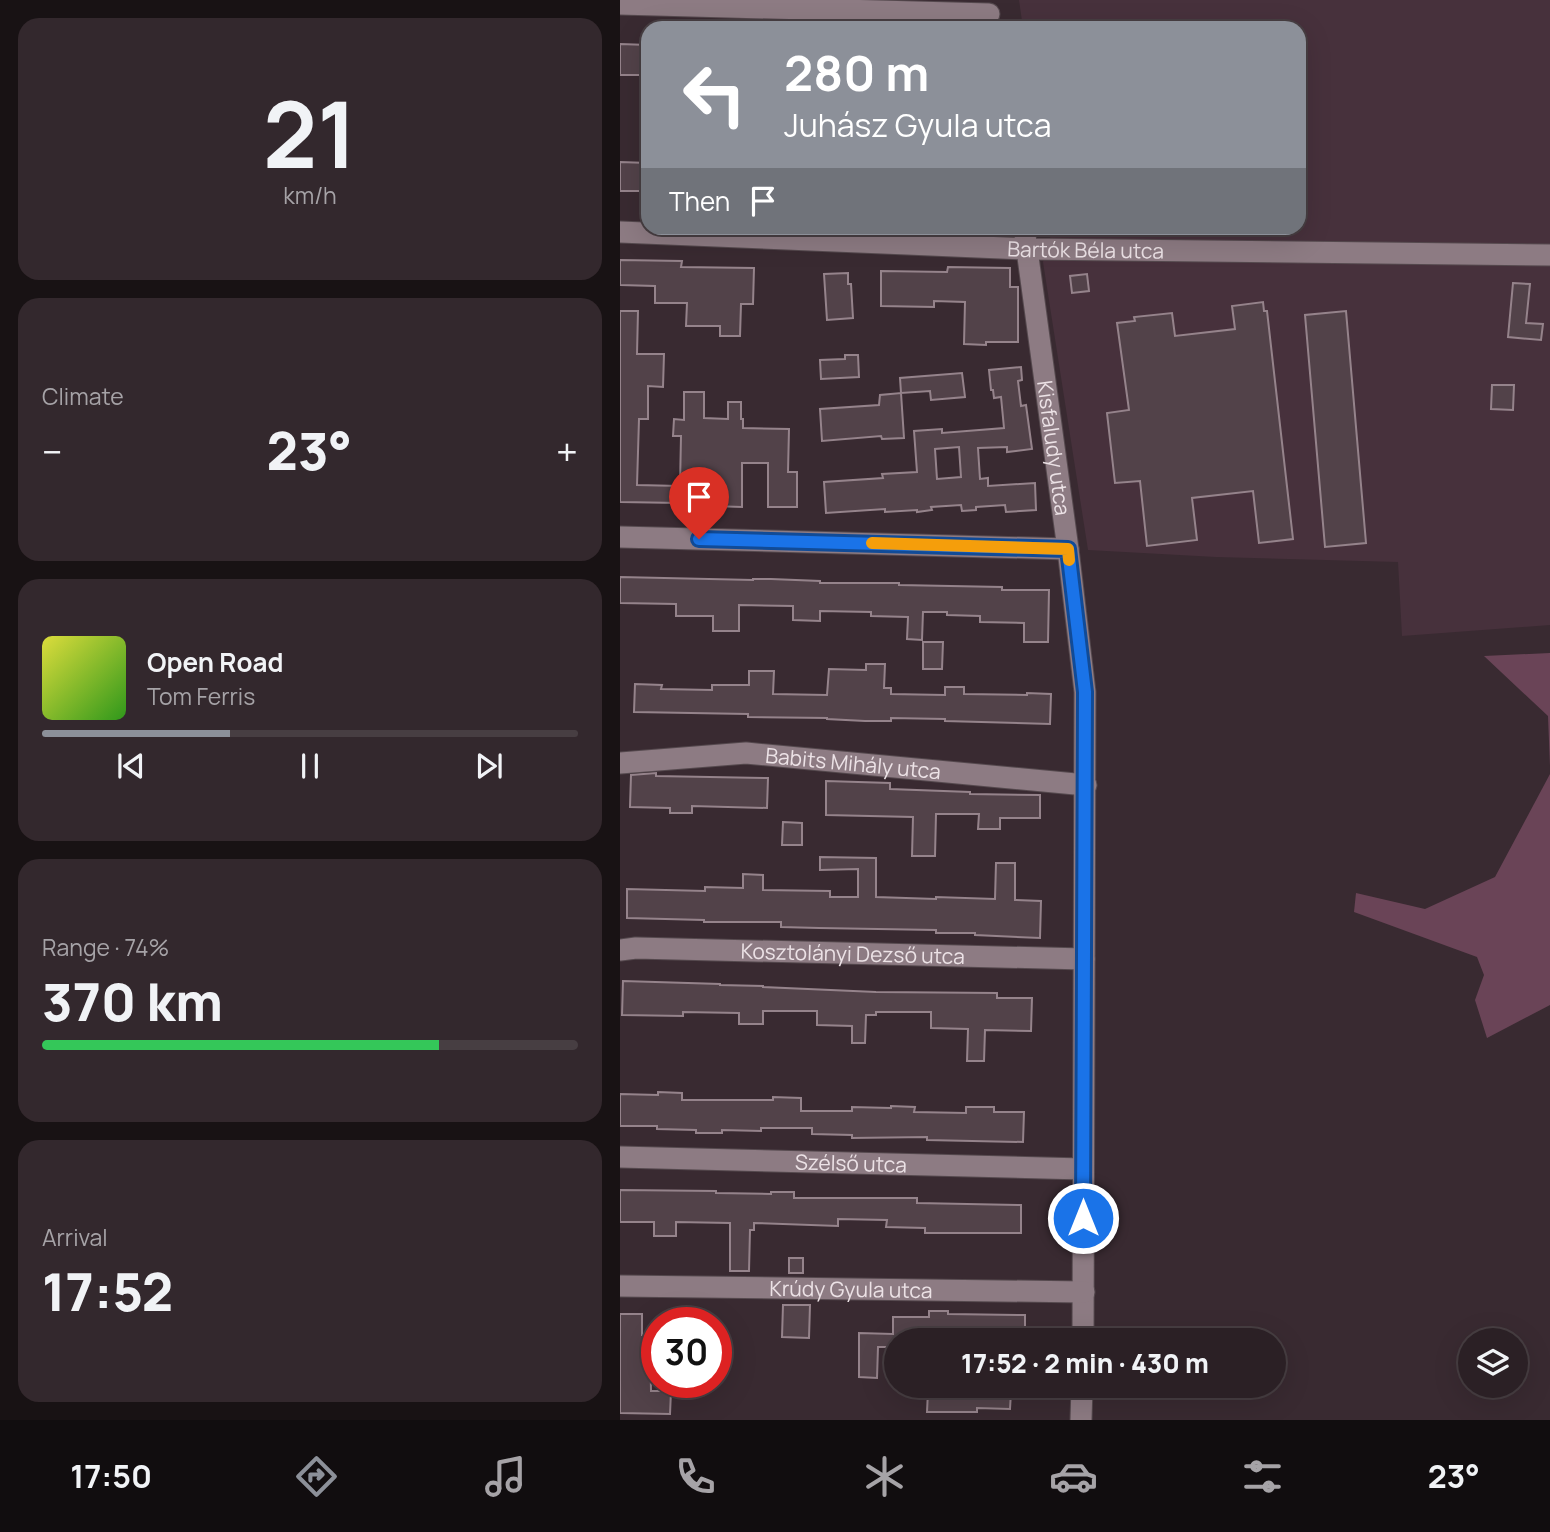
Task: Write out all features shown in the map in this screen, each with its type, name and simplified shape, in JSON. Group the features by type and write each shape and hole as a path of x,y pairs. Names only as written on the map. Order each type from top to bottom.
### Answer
{"street":[{"path":"620,4 989,14"},
{"name":"Bartók Béla utca","path":"620,232 641,233"},
{"name":"Bartók Béla utca","path":"692,235 1027,249 1550,255"},
{"name":"Kisfaludy utca","path":"1025,235 1085,692 1083,1328"},
{"path":"620,537 1068,549"},
{"name":"Babits Mihály utca","path":"620,763 746,752 1086,785"},
{"name":"Kosztolányi Dezső utca","path":"620,950 636,948 1084,959"},
{"name":"Szélső utca","path":"620,1157 1083,1169"},
{"name":"Krúdy Gyula utca","path":"620,1286 1084,1292"},
{"path":"1081,1420 1082,1398"}],"shaded area":[{"path":"1019,0 1550,0 1550,625 1402,636 1398,562 1088,550 1043,262 1051,235 1306,235 1306,21 1022,21"},
{"path":"1551,653 1550,766 1548,716 1484,656"},
{"path":"1550,774 1550,1005 1487,1038 1475,1000 1484,975 1477,957 1354,912 1356,893 1425,909 1495,877"}],"building":[{"path":"620,44 641,45 641,75 620,75"},
{"path":"620,162 641,163 641,191 620,191"},
{"path":"620,260 682,261 681,267 754,268 753,304 741,304 740,336 720,336 720,326 686,326 687,303 655,303 655,286 620,285"},
{"path":"948,267 1010,268 1010,287 1018,287 1018,342 964,344 965,302 934,301 934,307 881,306 881,271 947,272"},
{"path":"848,273 853,318 827,320 824,274"},
{"path":"1087,274 1089,291 1072,293 1070,276"},
{"path":"1513,283 1530,284 1526,323 1543,324 1541,340 1508,337"},
{"path":"1263,302 1264,311 1267,311 1293,539 1259,543 1253,491 1192,498 1197,540 1147,546 1140,481 1115,483 1107,413 1129,410 1117,323 1135,321 1134,317 1172,313 1175,336 1235,329 1232,306"},
{"path":"620,311 638,311 637,354 664,354 663,387 648,386 648,419 639,419 637,485 680,486 681,436 673,436 674,419 684,420 684,392 704,392 704,418 728,419 728,402 741,402 743,428 789,429 788,472 797,472 797,507 768,507 768,463 742,463 742,507 620,502"},
{"path":"1346,311 1366,543 1325,547 1305,315"},
{"path":"845,355 858,355 859,377 821,379 820,360 845,359"},
{"path":"1021,367 1022,380 1018,381 1021,406 1026,405 1032,449 1007,452 1007,447 978,448 980,479 988,478 988,486 1035,483 1036,510 1006,512 1005,505 962,511 961,505 931,507 932,510 917,512 885,512 885,509 826,513 824,482 883,478 882,474 917,472 914,431 942,429 942,433 1004,428 1001,397 994,398 989,370","holes":["959,447 961,477 937,479 935,449"]},
{"path":"962,373 965,397 931,400 930,391 901,393 900,378"},
{"path":"1492,385 1514,385 1513,410 1491,409"},
{"path":"901,393 904,438 882,439 881,436 822,441 820,409 879,405 880,395"},
{"path":"620,577 771,579 1049,590 1048,642 1024,642 1024,623 980,622 980,616 947,615 947,612 923,612 922,640 907,639 908,617 871,616 871,612 820,611 820,621 793,620 793,606 739,605 739,631 713,631 713,616 676,616 676,604 620,603"},
{"path":"923,642 943,642 942,669 923,669"},
{"path":"866,664 885,664 884,688 891,688 891,694 945,695 945,687 964,687 964,694 1051,694 1050,724 891,718 891,721 865,721 748,717 748,714 634,712 635,684 662,685 661,689 712,690 712,685 749,685 749,671 774,671 773,694 827,695 829,669 866,670"},
{"path":"656,773 656,776 768,778 767,808 692,806 692,813 670,813 670,808 630,807 631,775"},
{"path":"826,781 890,783 890,789 1040,795 1040,818 1000,818 1000,829 978,829 979,814 936,814 935,856 912,856 913,817 826,815"},
{"path":"783,822 802,823 802,845 782,845"},
{"path":"820,857 876,858 876,897 936,899 995,899 996,863 1015,863 1015,900 1041,901 1040,938 936,933 936,930 781,927 781,922 627,918 627,889 705,891 705,887 743,888 743,874 763,875 763,890 830,891 830,897 858,897 858,869 820,870"},
{"path":"623,981 876,992 997,993 997,998 1032,998 1031,1031 985,1030 984,1061 967,1061 968,1029 931,1028 931,1012 876,1012 876,1015 866,1015 865,1043 852,1043 852,1026 817,1025 817,1011 763,1011 763,1024 739,1024 739,1013 622,1015"},
{"path":"658,1092 682,1093 682,1100 801,1098 801,1111 852,1111 852,1107 891,1106 915,1107 914,1112 966,1113 966,1107 994,1107 994,1112 1024,1112 1023,1142 927,1140 927,1137 852,1138 852,1135 812,1134 812,1128 761,1128 761,1131 722,1130 722,1133 696,1133 696,1130 657,1129 657,1126 620,1126 620,1094 658,1095"},
{"path":"620,1190 771,1194 794,1192 794,1198 917,1198 917,1203 1021,1205 1021,1233 925,1233 925,1228 886,1227 887,1220 838,1219 838,1226 754,1223 754,1230 750,1230 749,1271 730,1271 730,1223 676,1222 676,1236 654,1236 654,1222 620,1222"},
{"path":"789,1258 803,1258 803,1273 789,1273"},
{"path":"783,1305 810,1305 809,1338 782,1337"},
{"path":"929,1311 948,1311 948,1314 1025,1315 1025,1328 893,1328 893,1317 929,1317"},
{"path":"620,1314 641,1314 641,1398 671,1398 670,1414 620,1413"},
{"path":"859,1333 884,1334 884,1347 878,1347 877,1378 859,1377"},
{"path":"928,1398 1011,1398 1010,1409 977,1408 977,1412 927,1412"}],"slow traffic":[{"path":"872,543 1068,549 1069,560"}],"route":[{"path":"699,539 1068,549 1085,692 1083,1218"}]}
